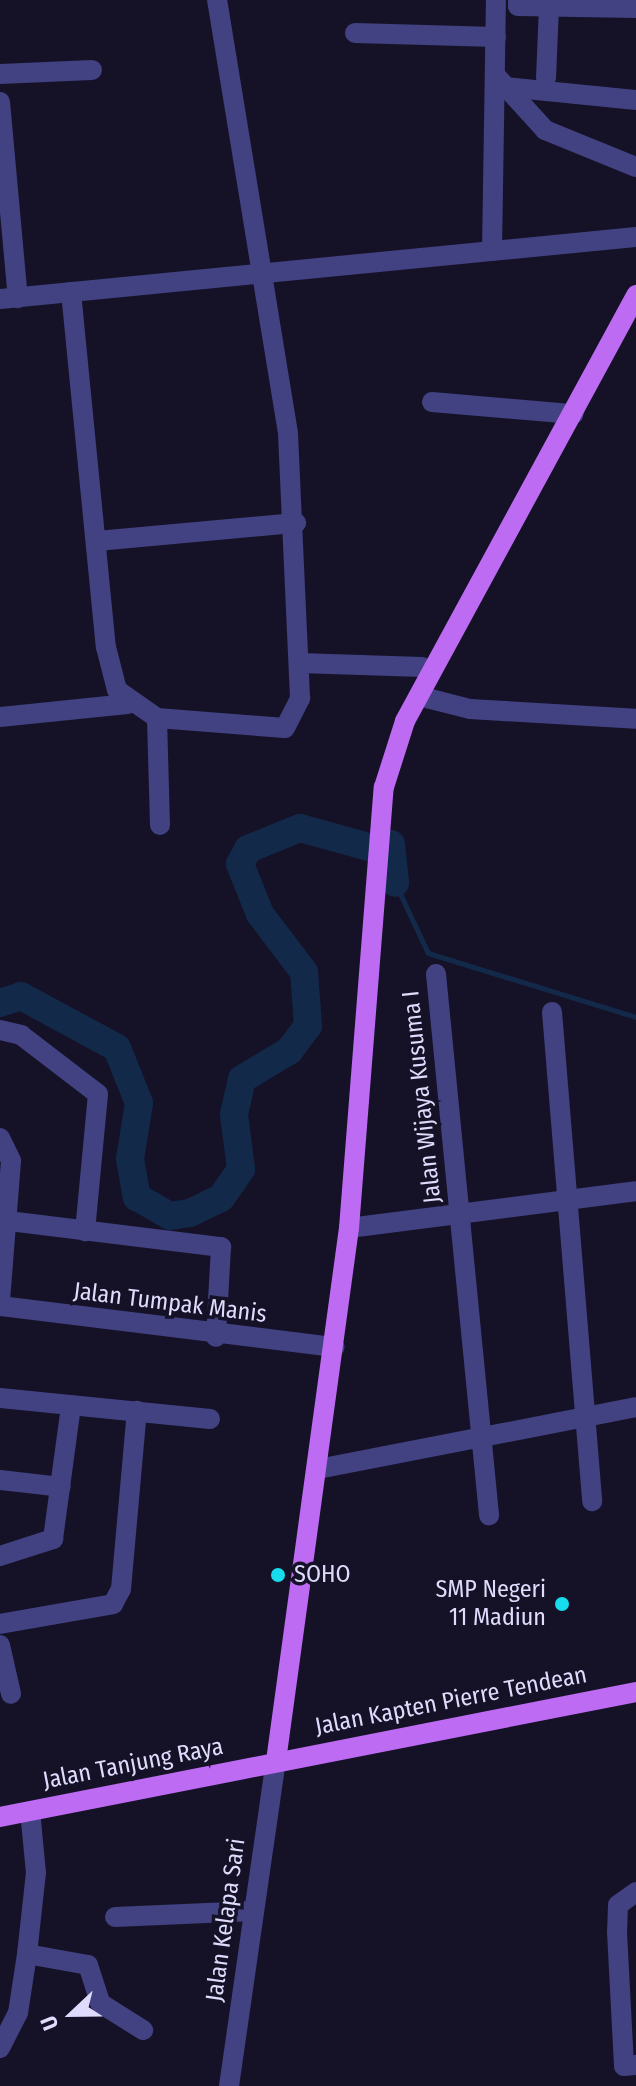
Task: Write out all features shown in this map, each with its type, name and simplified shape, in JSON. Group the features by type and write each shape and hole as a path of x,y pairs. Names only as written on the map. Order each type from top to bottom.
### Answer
{"main road":[{"path":"276,1761 349,1228 379,815 419,696 636,295"},
{"name":"Jalan Kapten Pierre Tendean","path":"276,1761 636,1694"},
{"name":"Jalan Tanjung Raya","path":"0,1817 276,1761"}],"street":[{"path":"0,717 127,704 157,718 285,728 298,713 296,523 261,272 217,0"},
{"path":"492,251 501,82 496,0"},
{"path":"518,0 518,6 584,3 636,8"},
{"path":"546,78 549,6"},
{"path":"355,33 496,37"},
{"path":"0,74 92,70"},
{"path":"501,82 636,100"},
{"path":"501,82 545,130 636,167"},
{"path":"0,102 9,299 636,237"},
{"path":"71,292 106,647 127,704"},
{"path":"432,402 573,414"},
{"path":"97,541 296,523"},
{"path":"299,663 422,667"},
{"path":"419,696 470,709 636,719"},
{"path":"157,718 160,825"},
{"name":"Jalan Wijaya Kusuma I","path":"436,974 489,1515"},
{"path":"552,1012 592,1501"},
{"path":"0,1030 21,1035 98,1094 85,1231"},
{"path":"0,1138 11,1161 4,1220 0,1303"},
{"path":"349,1228 636,1191"},
{"path":"4,1220 223,1248 216,1337"},
{"name":"Jalan Tumpak Manis","path":"0,1303 216,1337 334,1347"},
{"path":"0,1398 210,1419"},
{"path":"0,1556 51,1543 71,1405"},
{"path":"318,1469 636,1407"},
{"path":"0,1624 113,1604 121,1589 137,1411"},
{"path":"0,1480 61,1487"},
{"path":"0,1645 11,1694"},
{"name":"Jalan Kelapa Sari","path":"229,2086 276,1761"},
{"path":"1,2042 18,2013 27,1954 36,1873 30,1811"},
{"path":"628,2072 617,1910 636,1892"},
{"path":"115,1917 253,1911"},
{"path":"27,1954 88,1965 100,2003 143,2030"}],"waterway":[{"path":"0,1003 21,996 117,1048 139,1103 130,1159 137,1197 170,1216 190,1213 221,1198 241,1169 234,1114 242,1079 289,1051 308,1026 304,972 260,914 240,864 248,849 300,828 372,848 391,844 395,883"},
{"path":"395,883 428,953 636,1017"}],"place":[{"name":"SOHO","path":"278,1575"},
{"name":"SMP Negeri 11 Madiun","path":"562,1604"}]}
